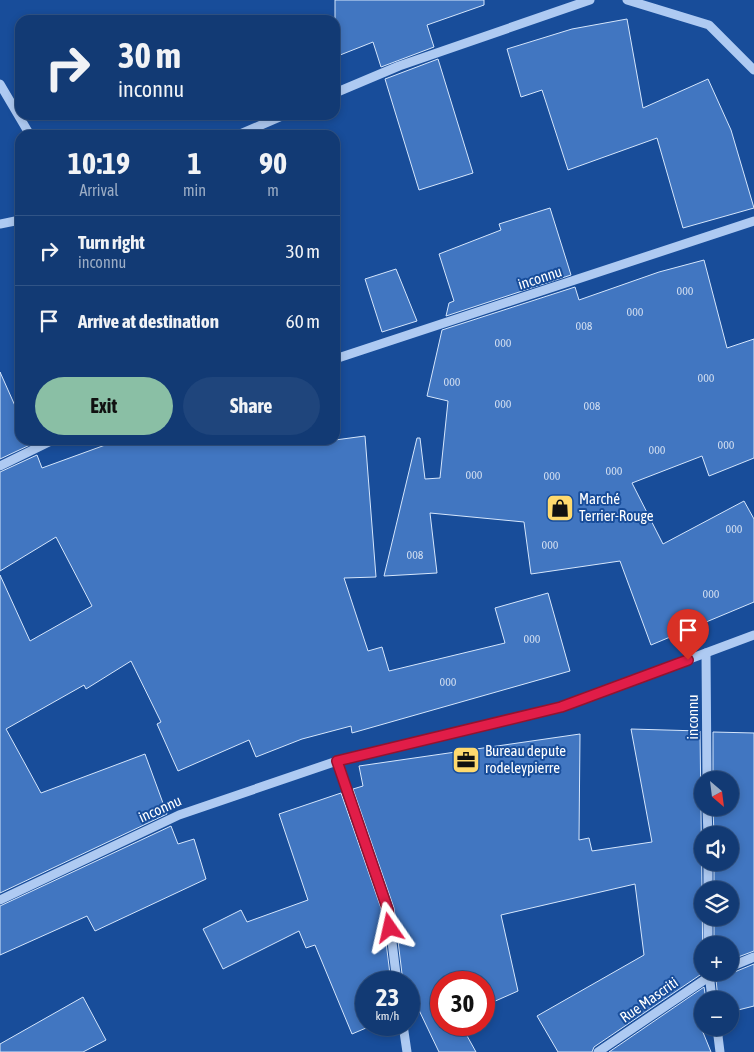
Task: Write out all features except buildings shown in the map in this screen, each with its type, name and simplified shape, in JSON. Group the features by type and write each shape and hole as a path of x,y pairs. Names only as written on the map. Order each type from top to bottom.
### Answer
{"street":[{"path":"340,91 399,66 590,0"},
{"path":"627,0 709,25 754,70"},
{"path":"0,84 15,110"},
{"path":"250,130 272,120"},
{"path":"0,224 15,221"},
{"name":"inconnu","path":"340,358 377,347 754,221"},
{"path":"0,466 43,445"},
{"name":"inconnu","path":"0,900 179,815 337,761 561,707 754,635"},
{"name":"inconnu","path":"706,653 707,771"},
{"path":"337,761 388,910 396,971"},
{"path":"739,963 754,957"},
{"name":"Rue Mascriti","path":"598,1052 701,981"},
{"path":"405,1036 407,1052"},
{"path":"718,1036 720,1052"}],"place":[{"name":"Marché Terrier-Rouge","path":"560,508"},
{"name":"Bureau depute rodeleypierre","path":"466,760"}],"route":[{"path":"390,928 388,910 337,761 561,707 688,660"}]}
